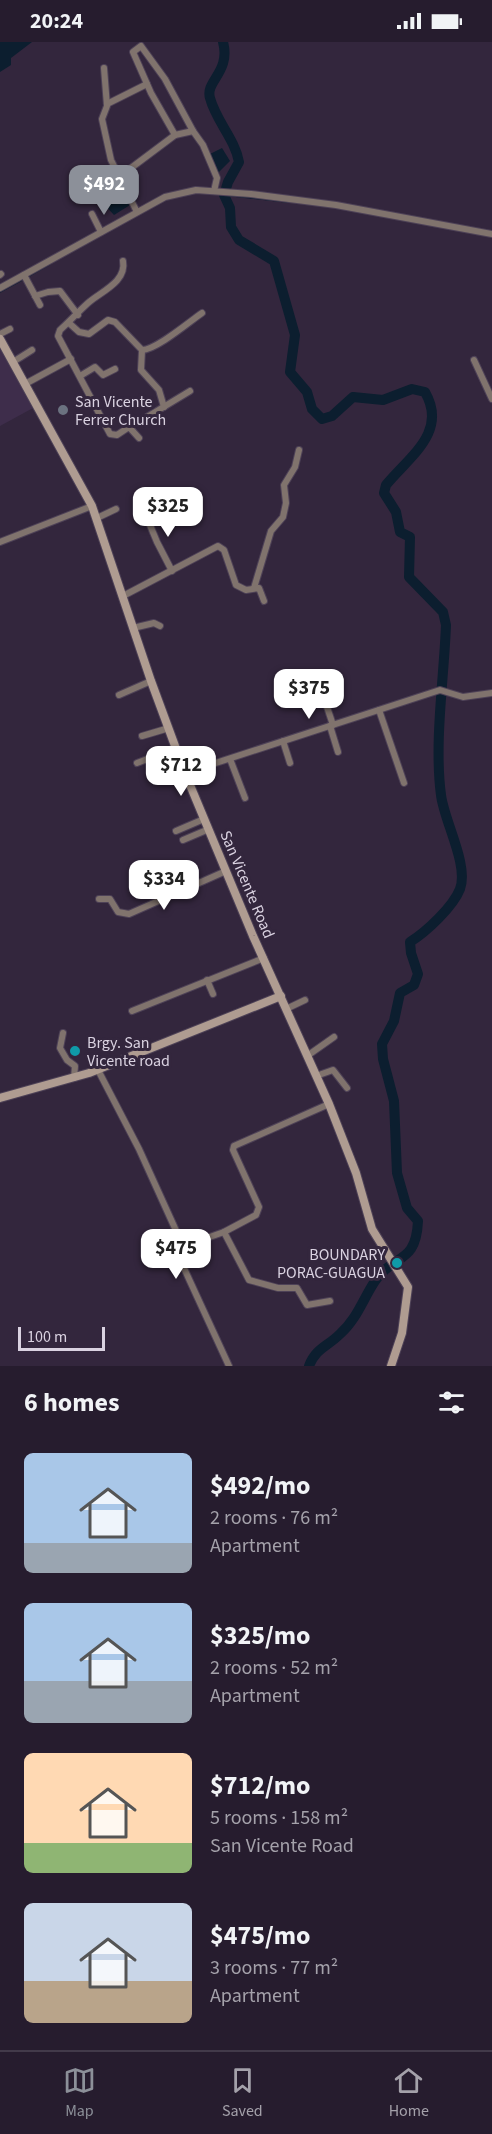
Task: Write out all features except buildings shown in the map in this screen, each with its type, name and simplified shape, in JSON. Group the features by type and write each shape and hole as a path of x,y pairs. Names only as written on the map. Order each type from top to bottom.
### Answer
{"street":[{"path":"175,135 147,84 133,52 141,46 165,79 203,145 217,178 218,191"},
{"path":"104,68 107,104 102,119 111,160 137,212"},
{"path":"107,104 147,84"},
{"path":"119,177 175,135 193,131"},
{"path":"0,288 137,212 179,192 218,191 336,205 492,234"},
{"path":"92,214 101,232"},
{"path":"123,261 124,270 113,285 87,304 69,324 60,330 58,336 110,434 117,435 129,427 139,438"},
{"path":"24,275 40,306"},
{"path":"35,296 60,291 78,315"},
{"path":"142,350 158,346 168,336 202,313"},
{"path":"69,324 79,332 89,334 107,321 114,321 142,350 141,370 159,390 164,407"},
{"path":"0,336 10,329"},
{"name":"San Vicente Road","path":"0,336 92,506 151,681 185,773 329,1104 356,1173 372,1229 408,1287 408,1301 402,1333 391,1366"},
{"path":"13,362 32,351"},
{"path":"25,384 71,359"},
{"path":"474,360 492,399"},
{"path":"80,376 96,367 103,375 115,369"},
{"path":"147,417 190,391"},
{"path":"254,588 271,531 284,517 286,503 284,485 296,467 299,450"},
{"path":"0,542 92,506"},
{"path":"97,518 117,509"},
{"path":"145,513 172,571"},
{"path":"123,596 212,548 220,547 224,550 236,585 246,590 254,588 261,590 264,601"},
{"path":"133,628 154,623 160,626"},
{"path":"119,695 151,681"},
{"path":"185,773 440,690 457,696 492,693"},
{"path":"327,707 338,752"},
{"path":"380,710 404,783"},
{"path":"142,736 168,728"},
{"path":"283,741 290,763"},
{"path":"137,763 176,748"},
{"path":"230,759 245,798"},
{"path":"176,831 204,819"},
{"path":"183,840 209,829"},
{"path":"99,899 110,899 118,912 129,914 226,871"},
{"path":"132,1011 264,958"},
{"path":"207,980 213,994"},
{"path":"0,1098 98,1070 281,996"},
{"path":"286,1009 305,1000"},
{"path":"63,1033 60,1048 67,1060 75,1066 74,1077"},
{"path":"307,1056 334,1037"},
{"path":"98,1070 139,1149 183,1246"},
{"path":"316,1076 333,1070 347,1088"},
{"path":"229,1366 177,1253 178,1248 224,1232 256,1215 259,1206 233,1150 234,1146 329,1104"},
{"path":"224,1232 249,1280 278,1288 297,1288 307,1305 330,1301"}],"shaded area":[{"path":"0,348 33,408 0,426"}],"water":[{"path":"0,42 32,42 11,58 11,65 0,72"},
{"path":"222,148 230,161 218,173 210,154"},
{"path":"118,185 130,205 114,215 102,202 103,192"}],"waterway":[{"path":"223,42 224,61 209,92 216,114 234,146 239,162 224,195 230,208 231,227 239,240 274,261 295,335 290,372 307,392 312,409 322,419 332,416 353,397 383,400 412,389 425,392 431,406 432,419 423,443 386,485 384,493 396,512 400,532 410,537 409,577 443,612 446,625 439,732 439,775 443,806 459,856 462,879 460,889 445,911 431,926 410,942 418,974 414,985 400,993 394,1021 382,1044 383,1059 394,1101 397,1173 407,1208 418,1221 416,1235 409,1252 382,1272 351,1322 318,1351 309,1366"},
{"path":"224,195 287,202"},
{"path":"29,276 50,264"},
{"path":"0,292 22,280"}],"place":[{"name":"San Vicente Ferrer Church","path":"63,410"},
{"name":"Brgy. San Vicente road","path":"75,1051"},
{"name":"BOUNDARY PORAC-GUAGUA","path":"397,1263"}]}
